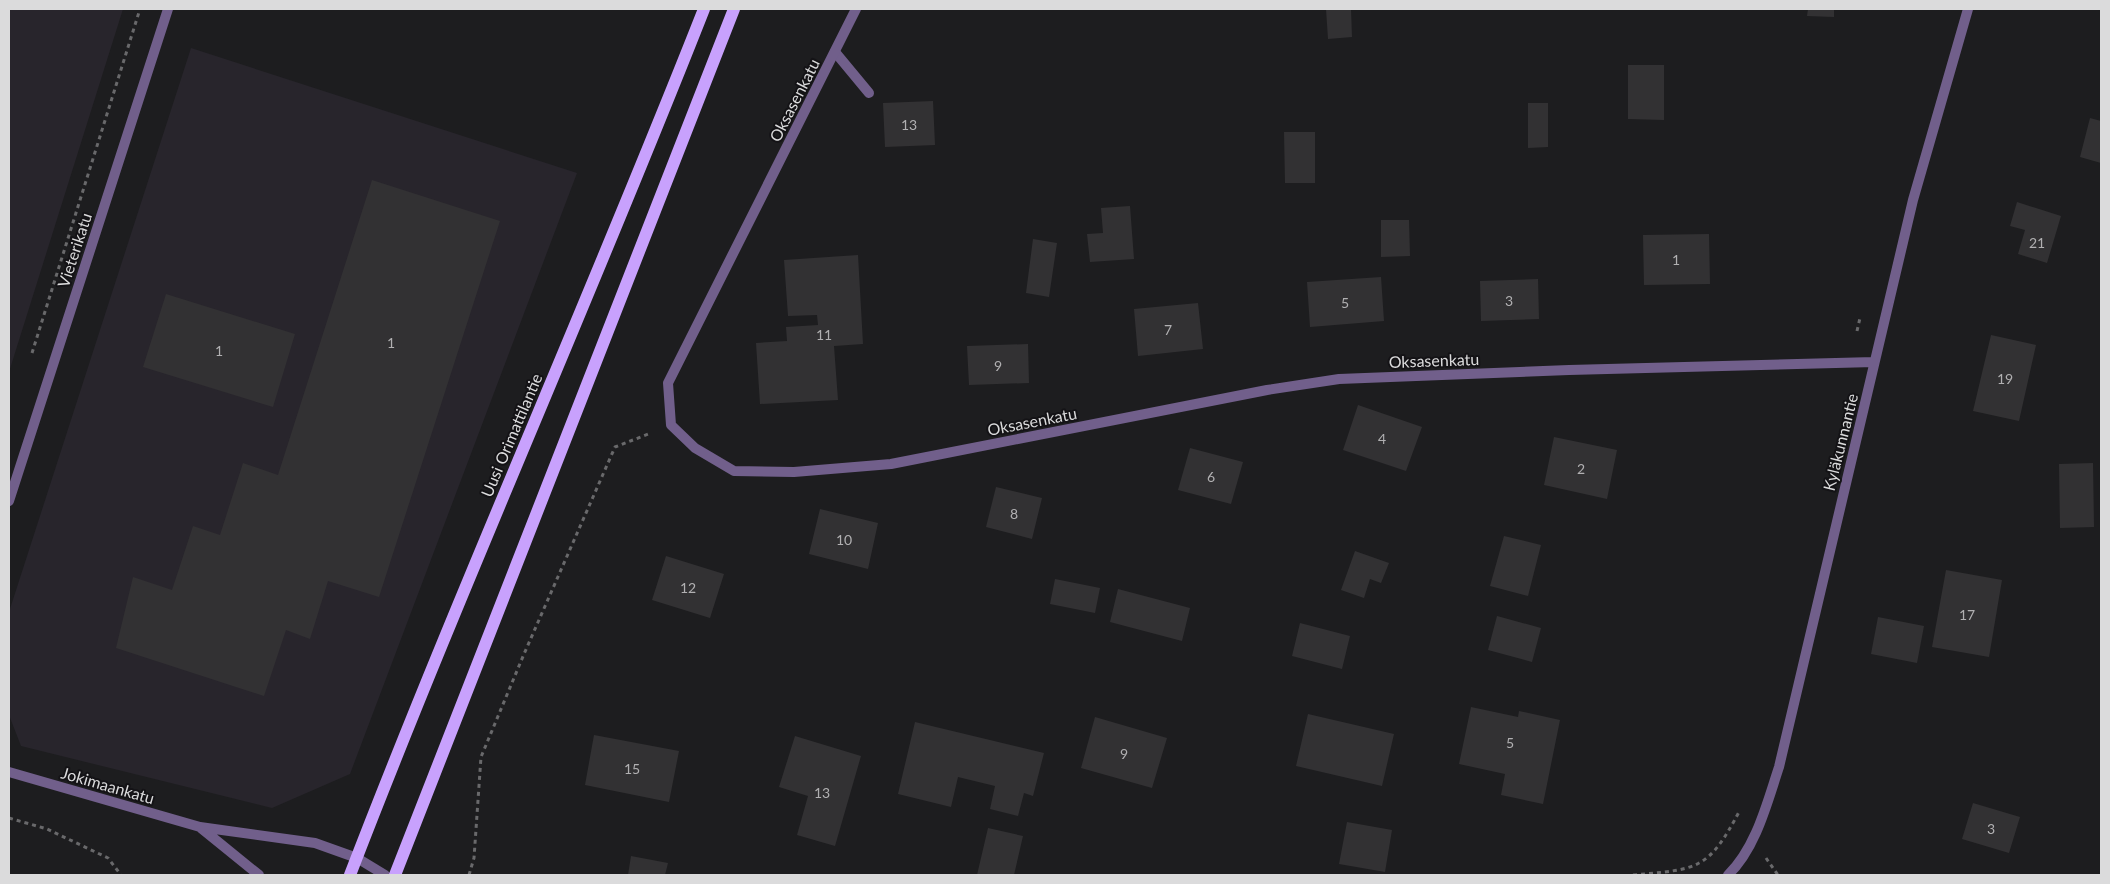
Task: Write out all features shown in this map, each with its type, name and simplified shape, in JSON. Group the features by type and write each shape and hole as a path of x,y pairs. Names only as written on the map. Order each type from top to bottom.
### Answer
{"main road":[{"name":"Uusi Orimattilantie","path":"350,875 496,512 606,250 704,9"},
{"path":"395,875 734,9"}],"street":[{"name":"Vieterikatu","path":"9,501 168,9"},
{"name":"Oksasenkatu","path":"856,9 668,383 671,425 695,448 734,471 794,472 891,464 1267,390 1339,379 1570,370 1874,362"},
{"name":"Kyläkunnantie","path":"1731,874 1748,846 1764,813 1779,767 1913,200 1968,9"},
{"path":"834,52 869,93"},
{"name":"Jokimaankatu","path":"9,772 200,827 315,842 356,858 385,875"},
{"name":"Jokimaankatu","path":"200,827 259,875"}],"path":[{"path":"30,359 140,9"},
{"path":"1851,363 1861,315"},
{"path":"470,875 474,858 481,757 615,447 671,425"},
{"path":"1633,875 1692,868 1707,859 1728,833 1740,808"},
{"path":"9,818 48,830 108,858 121,875"}],"shaded area":[{"path":"9,9 123,9 9,372"},
{"path":"191,48 577,173 350,774 272,808 21,746 9,715 9,612"}],"building":[{"path":"1326,9 1351,9 1352,37 1328,39"},
{"path":"1808,9 1834,9 1834,17 1807,16"},
{"path":"1628,65 1664,65 1664,120 1628,119"},
{"path":"933,101 935,145 885,147 883,103"},
{"path":"1528,103 1548,103 1548,147 1528,148"},
{"path":"2090,118 2101,121 2101,163 2080,157"},
{"path":"1284,132 1315,132 1315,183 1285,183"},
{"path":"372,180 500,221 379,597 328,581 310,639 286,630 264,696 116,648 133,577 172,590 193,526 220,535 243,463 278,475"},
{"path":"2017,202 2061,216 2047,263 2018,254 2025,230 2010,226"},
{"path":"1130,206 1134,259 1090,262 1087,234 1103,233 1101,208"},
{"path":"1381,220 1409,220 1410,256 1381,257"},
{"path":"1709,234 1710,284 1644,285 1643,235"},
{"path":"1033,239 1057,243 1049,297 1026,293"},
{"path":"858,255 863,344 834,346 838,400 760,404 756,343 787,341 786,327 818,325 817,315 788,316 784,260"},
{"path":"1381,277 1384,321 1310,327 1307,282"},
{"path":"1538,279 1539,319 1481,321 1480,281"},
{"path":"166,294 295,334 273,407 143,367"},
{"path":"1198,303 1203,349 1138,356 1134,309"},
{"path":"1991,335 2036,345 2019,421 1973,411"},
{"path":"1028,344 1029,383 969,385 967,346"},
{"path":"1358,405 1422,427 1406,471 1343,450"},
{"path":"1554,437 1617,450 1607,499 1544,485"},
{"path":"1190,448 1243,462 1231,504 1178,490"},
{"path":"2093,463 2094,527 2060,528 2059,464"},
{"path":"996,487 1042,498 1032,539 986,527"},
{"path":"820,509 878,523 868,569 809,554"},
{"path":"1504,536 1541,545 1528,596 1490,586"},
{"path":"1355,551 1389,563 1381,583 1370,579 1364,598 1341,590"},
{"path":"666,556 724,574 710,618 652,600"},
{"path":"1946,570 2002,580 1989,657 1932,647"},
{"path":"1055,579 1100,588 1095,613 1050,604"},
{"path":"1118,589 1190,608 1182,641 1110,622"},
{"path":"1497,616 1541,628 1532,662 1488,650"},
{"path":"1878,617 1924,626 1917,663 1871,654"},
{"path":"1300,623 1350,636 1342,669 1292,656"},
{"path":"1471,707 1518,717 1519,711 1560,720 1543,804 1501,795 1505,774 1459,764"},
{"path":"1308,714 1394,734 1382,786 1296,766"},
{"path":"1095,717 1167,738 1152,788 1081,768"},
{"path":"915,722 1044,753 1033,796 1024,793 1018,816 990,809 995,786 958,777 951,807 898,794"},
{"path":"594,735 679,751 669,802 585,785"},
{"path":"795,736 861,756 835,846 797,835 808,796 779,787"},
{"path":"1973,803 2020,817 2009,853 1962,839"},
{"path":"1347,822 1392,830 1385,872 1339,864"},
{"path":"988,828 1023,836 1014,875 977,875"},
{"path":"631,856 668,863 665,875 628,875"}]}
